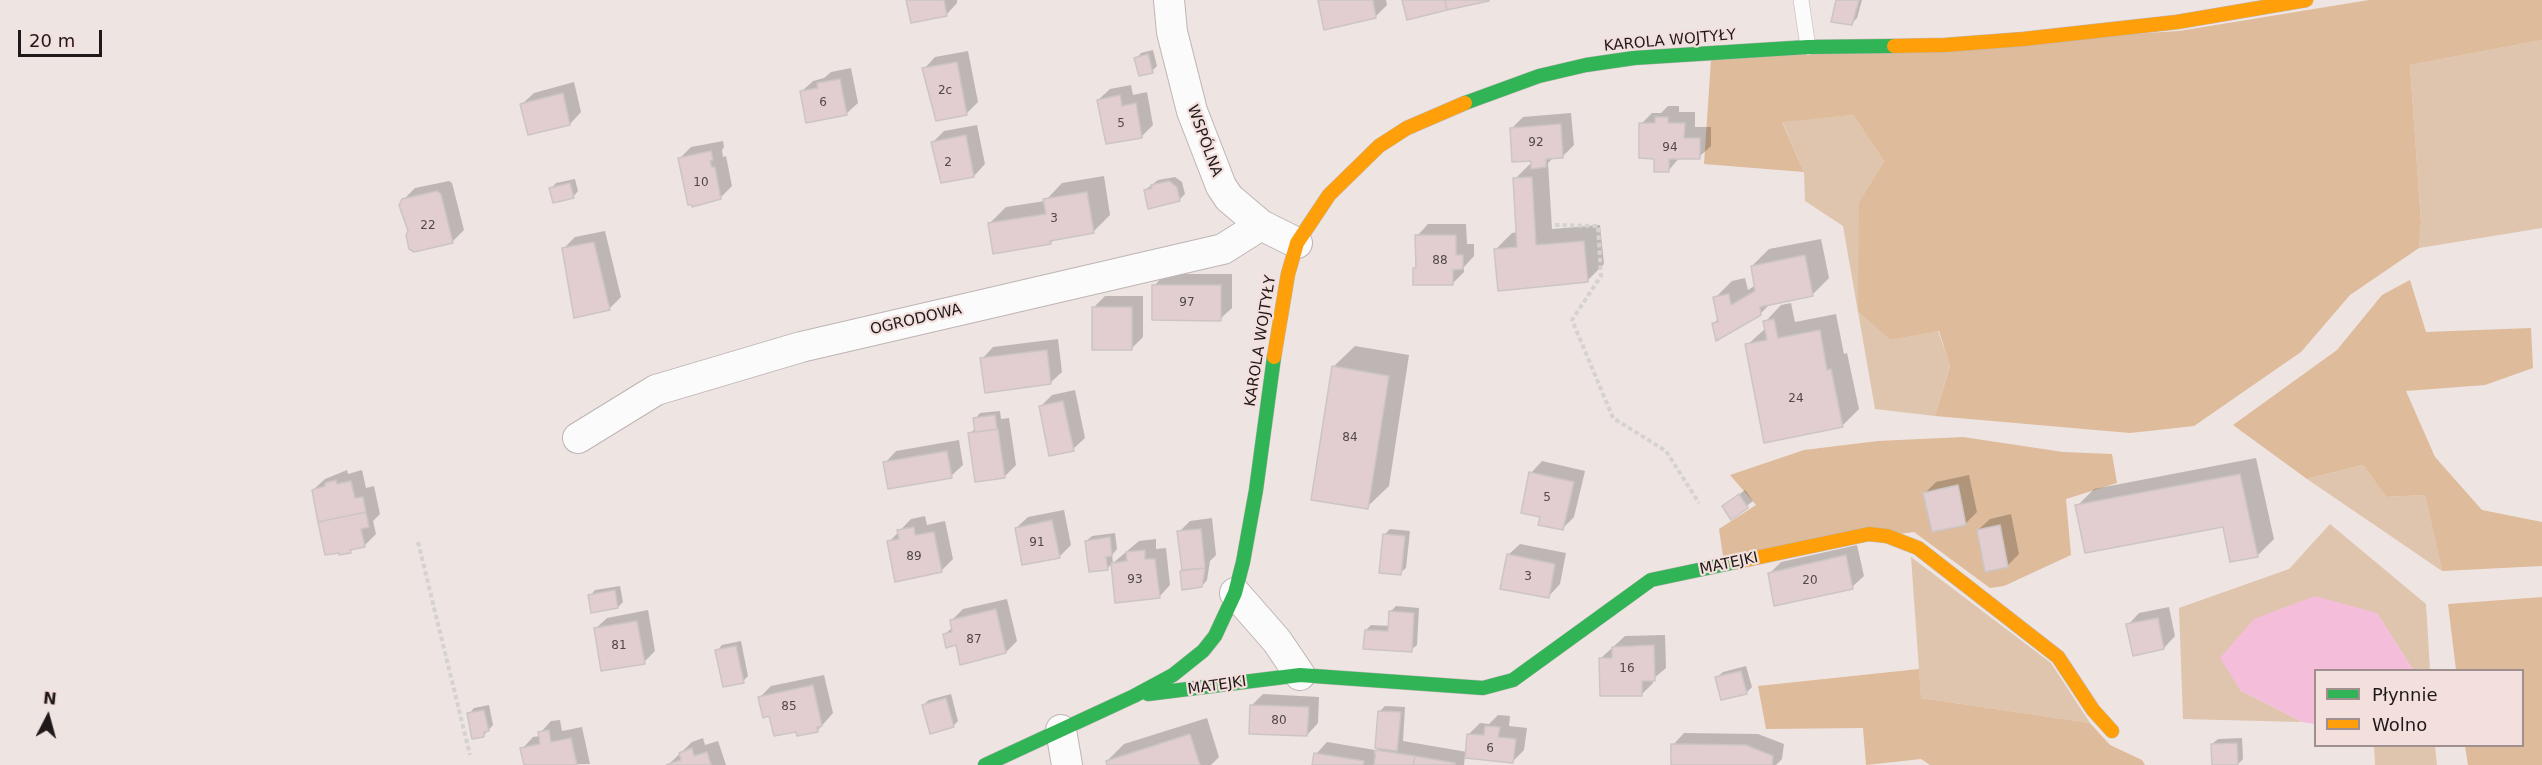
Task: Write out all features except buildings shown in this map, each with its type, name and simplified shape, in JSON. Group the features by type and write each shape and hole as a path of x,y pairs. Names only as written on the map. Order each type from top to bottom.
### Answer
{"street":[{"name":"WSPÓLNA","path":"1169,0 1172,32 1192,111 1221,186 1229,198 1262,225 1297,243"},
{"name":"KAROLA WOJTYŁY","path":"985,765 1134,696 1173,675 1203,651 1226,617 1235,593 1256,490 1286,285 1297,243 1329,195 1379,146 1442,111 1539,76 1586,65 1634,58 1808,47 1945,45 2024,39 2177,22 2306,0"},
{"name":"OGRODOWA","path":"578,438 656,390 801,347 1223,249 1262,225"},
{"name":"MATEJKI","path":"1134,696 1300,675 1483,688 1513,680 1652,580 1869,534 1887,536 1918,548 2058,657 2093,710 2112,731"},
{"path":"1235,593 1277,641 1300,675"},
{"path":"1061,730 1067,765"}],"lane":[{"path":"1801,0 1808,47"}],"path":[{"path":"1555,225 1598,226 1601,276 1572,320 1613,418 1666,452 1699,503"},
{"path":"418,542 470,755"}],"shaded area":[{"path":"2369,0 2542,0 2542,40 2410,65 2421,222 2419,248 2350,295 2301,352 2194,426 2130,433 1935,416 1950,366 1939,331 1891,340 1858,311 1859,202 1884,161 1853,115 1782,122 1804,172 1704,164 1711,60 2179,31"},
{"path":"2542,40 2542,228 2419,248 2421,222 2410,65"},
{"path":"1853,115 1884,161 1859,202 1891,340 1938,331 1950,365 1935,416 1875,409 1843,226 1805,201 1804,172 1782,121"},
{"path":"2410,280 2426,332 2531,328 2533,368 2485,385 2406,391 2435,457 2482,510 2542,522 2542,566 2442,571 2425,495 2386,497 2363,465 2307,479 2233,425 2337,350 2382,295"},
{"path":"1963,437 2063,452 2112,454 2117,483 2066,499 2071,555 2004,586 1990,588 1914,532 1723,556 1719,529 1756,505 1730,475 1804,450 1878,441"},
{"path":"2363,465 2386,497 2425,495 2442,571 2307,479"},
{"path":"2330,524 2426,604 2430,669 2412,669 2377,613 2240,690 2302,722 2183,719 2179,608 2289,569"},
{"path":"1911,557 2051,663 2090,723 1921,698"},
{"path":"2315,596 2377,613 2412,669 2314,669 2314,724 2302,722 2240,690 2220,658 2254,619"},
{"path":"2542,597 2542,765 2468,765 2465,747 2524,747 2524,669 2456,669 2448,604"},
{"path":"1919,669 1921,698 2090,723 2110,745 2142,760 2145,765 1930,765 1921,759 1866,765 1863,728 1766,729 1758,686"},
{"path":"2374,747 2435,747 2437,765 2375,765"}],"traffic: fast":[{"path":"1465,103 1539,76 1586,65 1634,58 1808,47 1894,46"},
{"path":"985,765 1134,696 1173,675 1203,651 1215,636 1235,593 1243,562 1256,490 1274,357"},
{"path":"1148,694 1300,675 1483,688 1513,680 1651,580 1736,562"}],"traffic: slow":[{"path":"1894,46 2024,39 2177,22 2306,0"},
{"path":"1274,357 1288,274 1297,243 1329,195 1379,146 1407,128 1465,103"},
{"path":"1736,562 1869,534 1887,536 1918,548 2058,657 2093,710 2112,731"}]}
